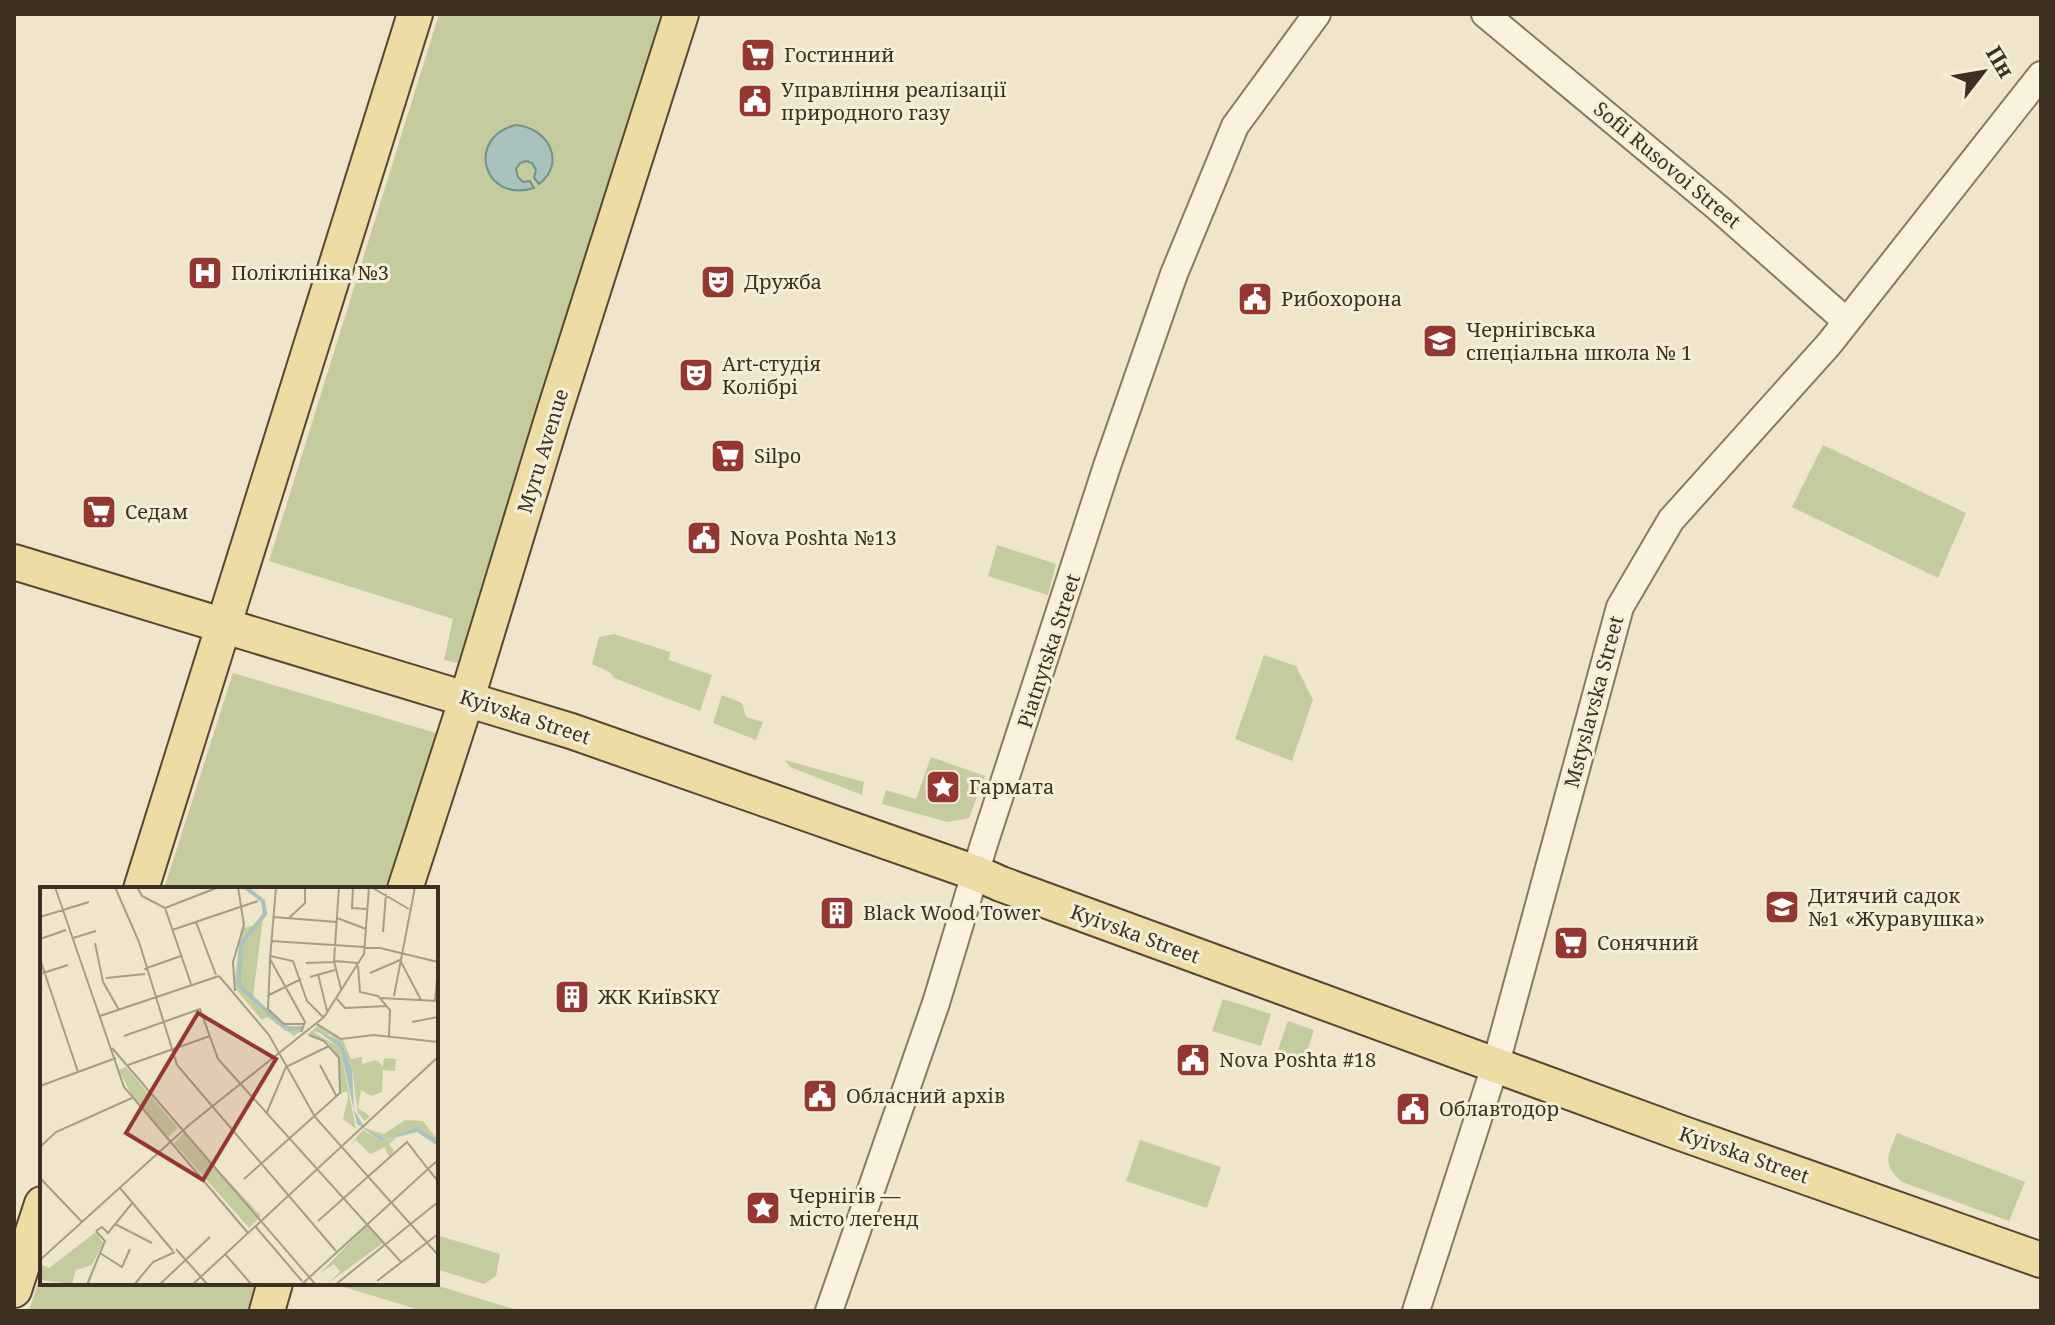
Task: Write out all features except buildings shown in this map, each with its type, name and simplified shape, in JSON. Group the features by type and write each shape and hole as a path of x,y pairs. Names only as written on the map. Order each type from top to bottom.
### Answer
{"main road":[{"path":"142,887 415,14"},
{"name":"Myru Avenue","path":"406,887 681,14"},
{"name":"Kyivska Street","path":"14,562 467,698 644,756 976,873 1681,1133 2041,1260"},
{"path":"14,1290 40,1210"},
{"path":"267,1311 274,1285"}],"street":[{"name":"Piatnytska Street","path":"829,1311 936,1003 1110,455 1174,274 1235,126 1317,14"},
{"name":"Sofii Rusovoi Street","path":"1485,14 1717,207 1846,321"},
{"name":"Mstyslavska Street","path":"1416,1311 1496,1063 1620,607 1671,520 1829,344 2041,75"}],"green space":[{"path":"439,14 670,14 462,664 444,660 453,619 269,561"},
{"path":"1823,445 1966,513 1938,578 1792,507"},
{"path":"997,545 1056,564 1048,595 988,576"},
{"path":"614,634 670,652 669,660 712,675 700,711 614,678 610,672 592,664 599,637"},
{"path":"1264,655 1296,666 1313,700 1292,761 1235,739"},
{"path":"233,673 436,733 388,887 165,887"},
{"path":"722,695 742,703 746,717 763,722 756,740 713,723"},
{"path":"931,757 985,776 969,818 948,822 882,804 886,790 916,799"},
{"path":"785,760 864,782 862,795 790,767"},
{"path":"1223,999 1271,1014 1261,1046 1212,1031"},
{"path":"1288,1021 1314,1030 1303,1063 1276,1055"},
{"path":"1897,1133 2025,1182 2009,1221 1902,1182 1891,1170 1888,1159"},
{"path":"1140,1140 1221,1167 1207,1208 1126,1181"},
{"path":"438,1236 500,1254 496,1276 484,1284 438,1270"},
{"path":"40,1275 40,1285 261,1285 254,1311 29,1311"},
{"path":"436,1285 520,1311 423,1311 344,1287"}],"water":[{"path":"516,125 537,132 550,147 552,166 539,184 534,178 536,170 532,163 520,163 516,169 518,177 523,182 530,181 534,188 516,190 502,187 492,178 487,167 486,154 490,142 500,132"}],"place":[{"name":"Гостинний","path":"758,55"},
{"name":"Управління реалізації природного газу","path":"755,101"},
{"name":"Поліклініка №3","path":"205,273"},
{"name":"Дружба","path":"718,282"},
{"name":"Рибохорона","path":"1255,299"},
{"name":"Чернігівська спеціальна школа № 1","path":"1440,341"},
{"name":"Art-студія Колібрі","path":"696,375"},
{"name":"Silpo","path":"728,456"},
{"name":"Седам","path":"99,512"},
{"name":"Nova Poshta №13","path":"704,538"},
{"name":"Гармата","path":"943,787"},
{"name":"Дитячий садок №1 «Журавушка»","path":"1782,907"},
{"name":"Black Wood Tower","path":"837,913"},
{"name":"Сонячний","path":"1571,943"},
{"name":"ЖК КиївSKY","path":"572,997"},
{"name":"Nova Poshta #18","path":"1193,1060"},
{"name":"Обласний архів","path":"820,1096"},
{"name":"Облавтодор","path":"1413,1109"},
{"name":"Чернігів — місто легенд","path":"763,1208"}]}
